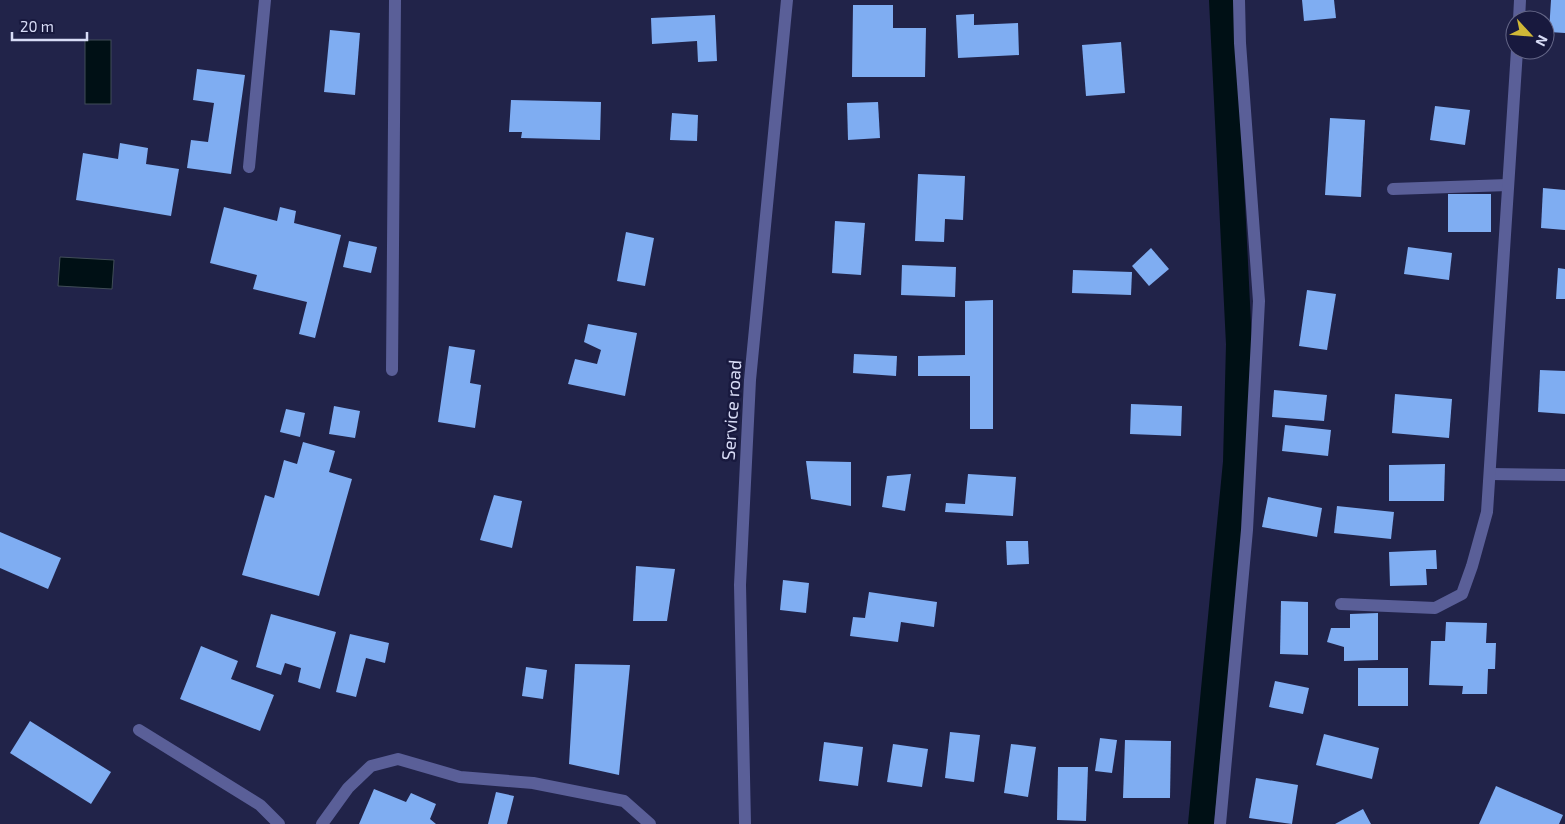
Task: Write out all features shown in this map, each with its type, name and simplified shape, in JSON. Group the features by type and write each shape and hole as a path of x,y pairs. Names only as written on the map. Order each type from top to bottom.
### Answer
{"street":[{"path":"249,167 265,0"},
{"path":"392,370 395,0"},
{"name":"Service road","path":"745,824 740,585 750,380 787,0"},
{"path":"1220,824 1247,530 1259,301 1239,0"},
{"path":"1341,604 1435,608 1462,594 1472,566 1487,512 1516,60"},
{"path":"1393,189 1508,185"},
{"path":"1490,474 1565,475"},
{"path":"139,730 260,805 279,824"},
{"path":"322,824 348,788 371,766 398,759 460,777 533,783 624,802 650,824"}],"shaded area":[{"path":"85,40 111,40 111,104 85,104"},
{"path":"60,257 114,260 112,289 58,286"}],"building":[{"path":"1302,0 1334,0 1336,18 1304,21"},
{"path":"1551,0 1565,0 1565,33 1555,32 1555,10 1550,10"},
{"path":"853,5 893,5 893,28 926,28 925,77 852,77"},
{"path":"974,14 974,25 1018,23 1019,55 958,58 956,15"},
{"path":"715,15 717,61 698,62 697,41 652,44 651,18"},
{"path":"330,30 360,33 355,95 324,92"},
{"path":"1121,42 1125,93 1086,96 1082,45"},
{"path":"197,69 245,75 231,174 187,168 191,140 208,142 214,103 193,100"},
{"path":"511,100 601,102 600,140 521,138 522,132 509,132"},
{"path":"878,102 880,138 848,140 847,103"},
{"path":"1435,106 1470,110 1465,145 1430,140"},
{"path":"672,113 698,115 697,141 670,140"},
{"path":"1330,118 1365,120 1361,197 1325,195"},
{"path":"120,143 148,148 146,164 179,169 171,216 76,200 83,153 118,159"},
{"path":"918,174 965,176 963,220 945,219 944,242 915,241"},
{"path":"1543,188 1565,190 1565,230 1541,228"},
{"path":"1448,194 1491,194 1491,232 1448,232"},
{"path":"224,207 277,221 280,207 296,211 294,223 341,235 315,338 299,334 307,302 253,289 257,275 210,263"},
{"path":"835,221 865,223 861,275 832,273"},
{"path":"626,232 654,238 645,286 617,281"},
{"path":"349,241 377,247 371,273 343,267"},
{"path":"1408,247 1452,253 1449,280 1404,274"},
{"path":"1151,248 1169,269 1149,286 1132,266"},
{"path":"902,265 956,267 955,297 901,295"},
{"path":"1558,268 1565,269 1565,299 1556,299"},
{"path":"1073,270 1132,272 1131,295 1072,293"},
{"path":"1307,290 1336,294 1327,350 1299,346"},
{"path":"993,300 993,429 970,429 970,376 918,376 918,356 965,355 965,301"},
{"path":"588,324 637,333 625,396 568,384 575,359 597,364 601,350 584,342"},
{"path":"449,346 475,350 470,383 481,385 475,428 438,422"},
{"path":"854,354 897,356 896,376 853,373"},
{"path":"1540,370 1565,371 1565,414 1538,412"},
{"path":"1274,390 1327,395 1324,421 1272,417"},
{"path":"1395,394 1452,399 1449,438 1392,433"},
{"path":"1131,404 1182,406 1181,436 1130,434"},
{"path":"334,406 360,411 355,438 329,434"},
{"path":"286,409 305,413 300,437 280,432"},
{"path":"1285,425 1331,430 1328,456 1282,451"},
{"path":"303,442 335,451 329,472 352,479 319,596 242,575 265,495 274,498 284,460 297,464"},
{"path":"806,461 851,462 851,506 811,499"},
{"path":"1445,464 1444,501 1389,501 1389,465"},
{"path":"911,474 905,511 882,507 887,476"},
{"path":"968,474 1016,477 1013,516 945,512 946,503 965,504"},
{"path":"494,495 522,501 512,548 480,540"},
{"path":"1268,497 1322,508 1317,537 1262,527"},
{"path":"1337,506 1394,512 1391,539 1334,533"},
{"path":"0,532 61,558 48,589 0,568"},
{"path":"1006,541 1028,541 1029,564 1007,565"},
{"path":"1436,550 1437,569 1426,569 1427,585 1390,586 1389,552"},
{"path":"636,566 675,569 667,621 633,621"},
{"path":"783,580 809,583 806,613 780,610"},
{"path":"869,592 937,602 934,627 901,622 898,642 850,636 853,617 865,618"},
{"path":"1281,601 1308,602 1308,655 1280,654"},
{"path":"1378,613 1378,660 1344,661 1344,647 1327,642 1331,628 1350,628 1350,614"},
{"path":"271,614 336,632 320,689 298,682 301,668 285,663 281,675 256,667"},
{"path":"1446,622 1487,623 1486,643 1496,643 1495,669 1488,669 1487,694 1462,694 1463,686 1429,685 1431,641 1445,641"},
{"path":"350,634 389,643 385,663 366,658 356,697 336,692"},
{"path":"201,646 238,661 231,679 274,695 260,731 180,699"},
{"path":"575,664 630,665 619,775 569,764"},
{"path":"526,667 547,670 543,699 522,696"},
{"path":"1358,668 1408,668 1408,706 1358,706"},
{"path":"1275,681 1309,688 1303,714 1269,707"},
{"path":"30,721 111,772 91,804 10,753"},
{"path":"950,732 980,735 974,782 945,778"},
{"path":"1324,734 1379,748 1372,779 1316,765"},
{"path":"1100,738 1117,740 1112,773 1095,771"},
{"path":"1125,740 1171,741 1170,798 1123,798"},
{"path":"824,742 863,747 858,786 819,781"},
{"path":"893,744 928,749 922,787 887,782"},
{"path":"1011,744 1036,747 1028,797 1004,793"},
{"path":"1058,767 1088,767 1086,821 1057,820"},
{"path":"1256,778 1298,785 1292,824 1249,818"},
{"path":"1496,786 1563,815 1559,824 1479,824"},
{"path":"374,789 406,802 411,793 436,804 430,819 436,824 359,824"},
{"path":"496,792 514,796 507,824 488,824"},
{"path":"1363,809 1371,824 1335,824"}],"waterway":[{"path":"1201,824 1236,462 1239,344 1222,0"}]}
